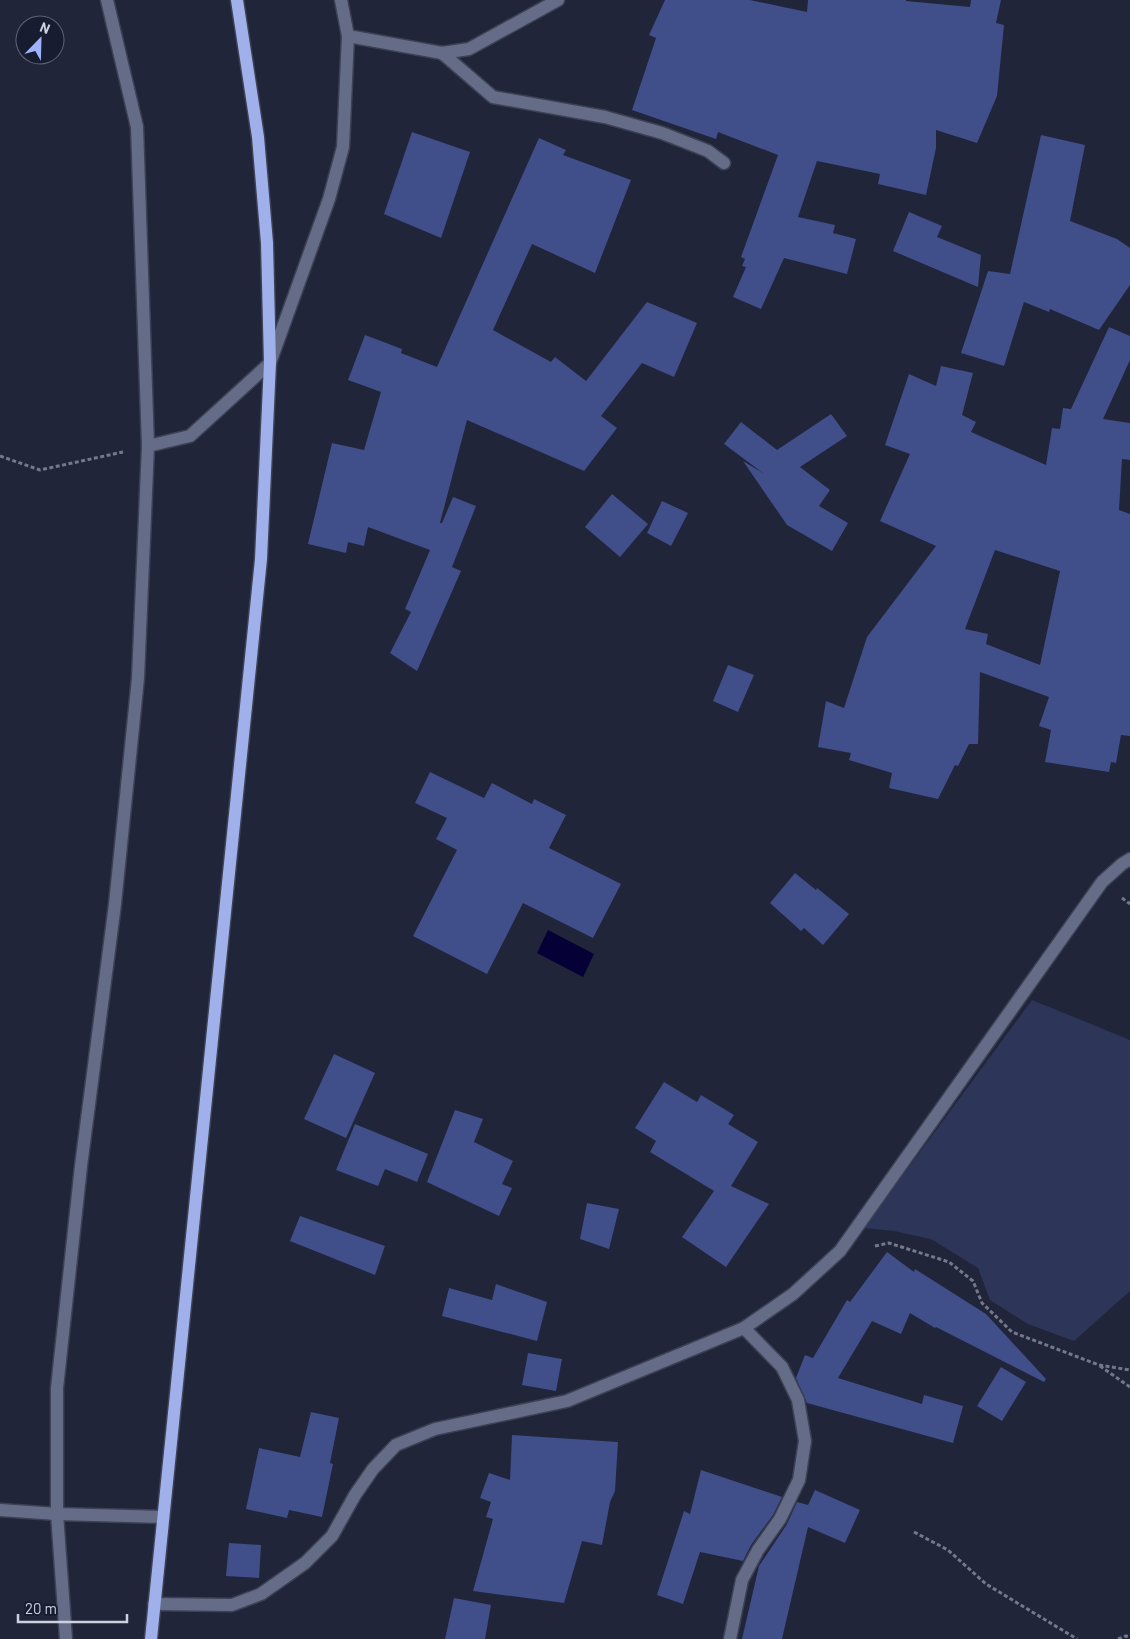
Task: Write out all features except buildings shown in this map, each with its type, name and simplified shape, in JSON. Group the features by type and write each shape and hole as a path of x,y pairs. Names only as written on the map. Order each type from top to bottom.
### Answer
{"main road":[{"path":"151,1639 261,559 270,362 267,243 258,137 237,0"}],"street":[{"path":"66,1639 57,1514 57,1388 81,1166 115,904 138,678 148,446 137,126 107,0"},
{"path":"148,446 190,436 270,362 330,199 343,147 348,36 341,0"},
{"path":"348,36 442,53 470,49 558,0"},
{"path":"442,53 493,97 605,117 653,130 708,151 724,163"},
{"path":"154,1604 232,1605 261,1594 305,1563 332,1536 355,1495 373,1469 396,1446 435,1429 567,1401 744,1328 793,1294 840,1251 1102,882 1130,859"},
{"path":"730,1639 742,1580 758,1550 780,1519 799,1480 806,1441 798,1400 782,1367 744,1328"},
{"path":"0,1510 57,1514 163,1517"}],"path":[{"path":"0,456 40,470 148,446"},
{"path":"840,1251 889,1243 949,1262 973,1281 982,1303 1012,1332 1099,1365 1130,1370"},
{"path":"1099,1365 1130,1388"},
{"path":"914,1532 948,1550 986,1584 1077,1639"},
{"path":"1118,1639 1126,1636 1130,1637"}],"shaded area":[{"path":"548,930 594,954 583,977 537,953"},
{"path":"1032,1000 1130,1040 1130,1291 1074,1341 1028,1324 990,1300 978,1268 931,1239 894,1231 864,1228"}]}
